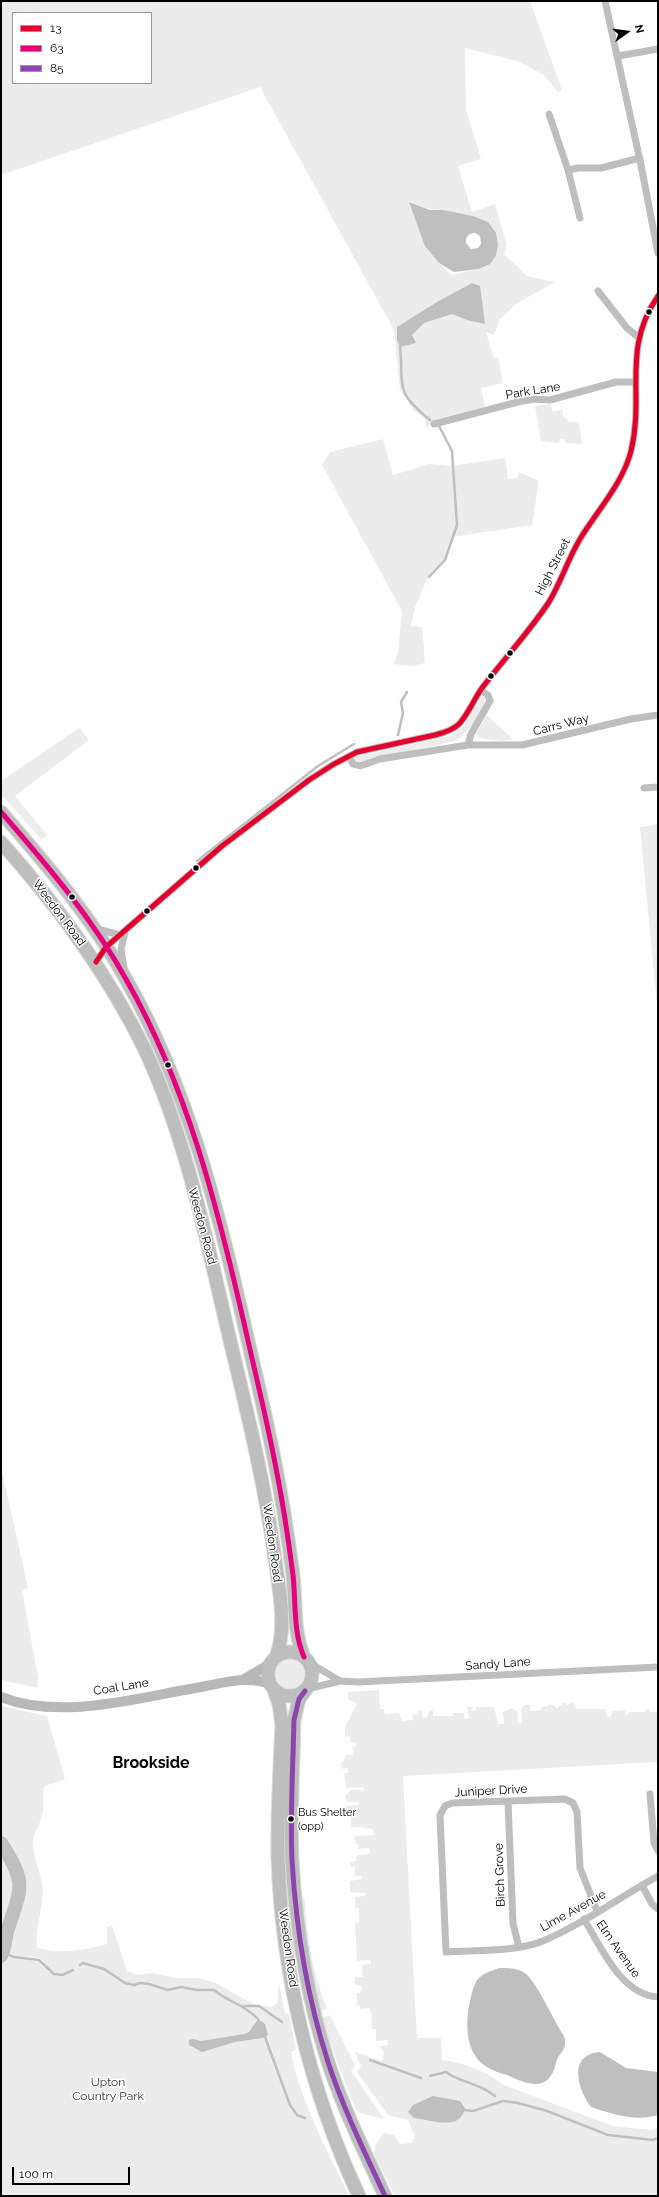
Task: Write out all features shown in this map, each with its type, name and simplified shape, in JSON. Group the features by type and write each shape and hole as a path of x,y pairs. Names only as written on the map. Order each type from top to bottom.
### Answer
{"highway":[{"name":"Weedon Road","path":"1,812 59,881 95,929 126,979 175,1079 193,1132 223,1232 261,1394 284,1508 300,1647 307,1660"},
{"name":"Weedon Road","path":"1,842 50,899 96,962 133,1028 165,1099 182,1151 214,1268 258,1456 270,1525 282,1631 281,1642 273,1660"},
{"path":"290,1652 307,1660 312,1679 306,1690 292,1697 283,1696 272,1687 268,1674 273,1660 290,1652"},
{"name":"Weedon Road","path":"272,1687 279,1704 281,1720 278,1858 284,1931 290,1972 312,2070 325,2112 359,2196"},
{"name":"Weedon Road","path":"306,1690 299,1699 294,1720 292,1858 299,1934 313,2007 328,2062 342,2100 385,2196"}],"street":[{"path":"605,1 640,158 658,250"},
{"path":"618,56 658,49"},
{"path":"549,114 568,170 580,218"},
{"path":"568,170 578,168 601,168 640,158"},
{"path":"598,291 627,328 638,337"},
{"name":"High Street","path":"96,962 106,947 201,865 255,820 310,780 349,756 368,749 447,732 459,724 481,690 531,628 550,600 578,542 622,475 633,440 636,417 635,364 638,337 648,312 658,296"},
{"name":"Park Lane","path":"434,424 518,402 550,400 616,382 636,382"},
{"path":"468,745 471,734 490,701 488,695 481,690"},
{"name":"Carrs Way","path":"349,756 353,764 360,766 380,759 468,745 522,745 637,718 658,715"},
{"path":"644,788 658,788"},
{"path":"95,929 123,933 121,949 126,979"},
{"name":"Coal Lane","path":"1,1697 28,1705 68,1706 106,1704 244,1679 273,1660"},
{"path":"307,1660 340,1681"},
{"name":"Sandy Lane","path":"340,1681 372,1682 658,1667"},
{"name":"Coal Lane","path":"244,1679 272,1687"},
{"path":"306,1690 340,1681"},
{"path":"650,1794 654,1843 658,1851"},
{"name":"Juniper Drive","path":"446,1952 440,1815 445,1806 452,1803 565,1799 573,1803 577,1812 580,1868 597,1911"},
{"name":"Birch Grove","path":"508,1802 513,1924 519,1947"},
{"name":"Lime Avenue","path":"446,1952 519,1947 542,1941 584,1919 658,1876"},
{"path":"642,1885 652,1904 658,1909"},
{"name":"Elm Avenue","path":"584,1919 628,1985 647,1996 658,1997"}],"green space":[{"path":"1,1 530,1 562,90 558,92 544,75 518,61 465,48 466,109 481,159 458,166 472,212 495,204 507,245 504,254 527,276 555,282 516,304 500,319 494,335 486,332 494,358 498,357 503,383 481,388 485,407 436,419 426,428 425,418 414,411 400,389 394,330 260,87 1,175","holes":["411,202 433,210 473,216 496,255 478,269 451,275 439,263"]},
{"path":"551,404 553,412 562,409 564,418 567,418 568,422 579,422 582,444 565,443 565,439 560,438 559,443 541,441 535,406"},
{"path":"383,439 393,475 429,464 451,466 505,458 508,479 517,478 519,472 539,481 532,525 452,537 444,560 428,577 415,607 411,626 422,627 425,663 412,666 394,664 398,652 402,611 322,465 330,452"},
{"path":"486,696 480,714 470,728 455,741 359,762 355,760 356,757 451,736 464,726 482,697"},
{"path":"487,715 513,739 502,741 479,738 476,733"},
{"path":"79,728 89,740 15,796 47,835 42,840 1,794 1,781"},
{"path":"658,824 658,1016 640,827"},
{"path":"1,1467 28,1588 22,1590 38,1677 37,1688 1,1680"},
{"path":"287,1658 293,1658 303,1665 306,1674 305,1680 299,1687 293,1690 287,1690 277,1683 274,1677 274,1671 281,1661"},
{"path":"379,1690 380,1709 384,1709 385,1714 399,1713 402,1721 413,1720 412,1715 418,1714 418,1710 421,1710 423,1718 427,1717 429,1711 433,1710 433,1716 453,1716 453,1713 464,1713 464,1719 469,1718 467,1707 472,1707 472,1711 476,1710 476,1707 494,1707 498,1724 504,1724 503,1712 512,1708 517,1711 518,1723 522,1723 521,1709 525,1705 530,1705 530,1711 541,1710 541,1707 548,1706 548,1704 555,1706 557,1709 559,1706 562,1706 563,1703 566,1703 566,1706 573,1702 576,1709 605,1709 608,1717 611,1716 612,1711 625,1710 626,1716 629,1712 645,1712 646,1709 650,1709 650,1712 658,1712 658,1762 403,1776 417,2038 441,2038 442,2060 475,2068 504,2085 613,2126 651,2130 658,2128 658,2196 395,2196 374,2154 375,2146 384,2133 394,2135 400,2144 411,2143 415,2137 408,2120 388,2115 357,2072 361,2066 355,2052 382,2061 384,2053 380,2046 388,2045 387,2040 376,2041 376,2029 371,2029 372,2017 370,2008 360,2009 360,2005 357,2005 357,1993 360,1993 362,1986 355,1984 355,1977 363,1977 362,1965 371,1964 371,1960 357,1961 355,1923 359,1922 359,1908 355,1908 355,1897 365,1896 365,1893 350,1892 350,1881 362,1879 362,1876 355,1876 355,1867 351,1867 350,1862 356,1861 357,1855 370,1854 369,1848 358,1849 354,1836 374,1835 373,1829 351,1827 351,1815 355,1815 355,1811 346,1812 346,1806 359,1805 359,1802 347,1802 345,1795 348,1794 350,1790 364,1790 364,1787 346,1788 344,1773 348,1773 348,1768 342,1769 341,1762 343,1762 346,1755 353,1755 353,1747 356,1747 356,1743 350,1742 350,1736 345,1737 345,1727 357,1704 348,1699 348,1692","holes":["465,2108 462,2115 457,2120 444,2123 414,2118"]},
{"name":"Upton Country Park","path":"1,1706 47,1716 65,1779 45,1786 43,1792 41,1820 34,1836 33,1843 35,1856 43,1890 37,1934 37,1948 54,1951 70,1951 107,1944 107,1927 112,1925 127,1971 139,1975 152,1973 175,1978 199,1978 216,1983 253,2004 271,2007 277,2003 279,1983 285,2014 289,2014 296,2050 291,2052 295,2071 316,2126 349,2196 1,2196 1,1843 17,1869 21,1887 20,1896 3,1952 14,1957 45,1963 38,1958 16,1956 11,1954 8,1950 24,1890 18,1867 1,1837"},
{"path":"303,1898 305,1898 311,1955 327,2009 318,2012 301,1904"},
{"path":"330,2015 355,2065 351,2071 384,2119 360,2113 355,2108 320,2018"}],"shaded area":[{"path":"409,202 430,210 443,210 473,216 488,222 496,233 498,245 496,255 490,264 478,269 454,272 439,263 425,246","holes":["473,233 480,236 481,244 478,248 471,249 466,243 467,237"]},
{"path":"472,283 480,286 485,324 467,320 452,314 424,323 412,335 416,343 400,347 397,340 397,327 437,302"},
{"path":"499,1968 517,1969 526,1974 535,1985 564,2036 565,2045 557,2059 553,2073 543,2083 530,2084 499,2073 487,2067 474,2054 468,2038 467,2019 474,1987 481,1976"},
{"path":"258,2019 265,2024 268,2035 263,2038 235,2042 202,2052 189,2045 189,2040 193,2039 201,2041 244,2034 249,2032"},
{"path":"600,2052 626,2068 658,2072 658,2115 641,2118 624,2116 591,2107 586,2100 579,2082 579,2066 583,2059 590,2054"},
{"path":"433,2096 460,2101 465,2108 462,2115 457,2120 444,2123 414,2118 408,2112 413,2105"}],"waterway":[{"path":"400,347 403,388 411,402 430,420"},
{"path":"429,577 445,560 457,525 452,451 439,426"},
{"path":"398,735 403,713 401,702 407,692"},
{"path":"197,861 318,766 354,744"},
{"path":"1,1843 15,1868 19,1886 16,1905 1,1956"},
{"path":"3,1952 14,1957 39,1960 54,1974 62,1975 73,1970"},
{"path":"80,1965 83,1963 104,1969 125,1983 134,1985 140,1983 149,1984 168,1990 181,1987 197,1990 214,1990 242,2006 258,2019"},
{"path":"243,2006 259,2006 282,2022"},
{"path":"265,2037 290,2105 297,2115 305,2118"},
{"path":"370,2060 421,2078"},
{"path":"430,2076 446,2072 451,2076 489,2091 495,2096"},
{"path":"464,2110 473,2111 503,2101 518,2103 547,2111 608,2135 653,2140 658,2138"}],"transit line":[{"name":"13","path":"96,962 106,947 222,846 309,780 334,764 357,752 438,734 451,730 459,724 482,688 549,602 580,539 616,486 622,474 631,451 635,430 636,372 640,335 647,316 658,296"},
{"name":"63","path":"1,812 68,893 114,958 148,1021 167,1063 183,1105 198,1148 223,1235 267,1424 285,1516 293,1575 296,1627 300,1647 304,1657"},
{"name":"85","path":"305,1691 299,1699 294,1720 291,1825 296,1911 300,1937 308,1987 328,2062 340,2096 385,2196"}],"place":[{"name":"Bus Shelter (opp)","path":"291,1819"}],"district":[{"name":"Brookside","path":"151,1763"}]}
